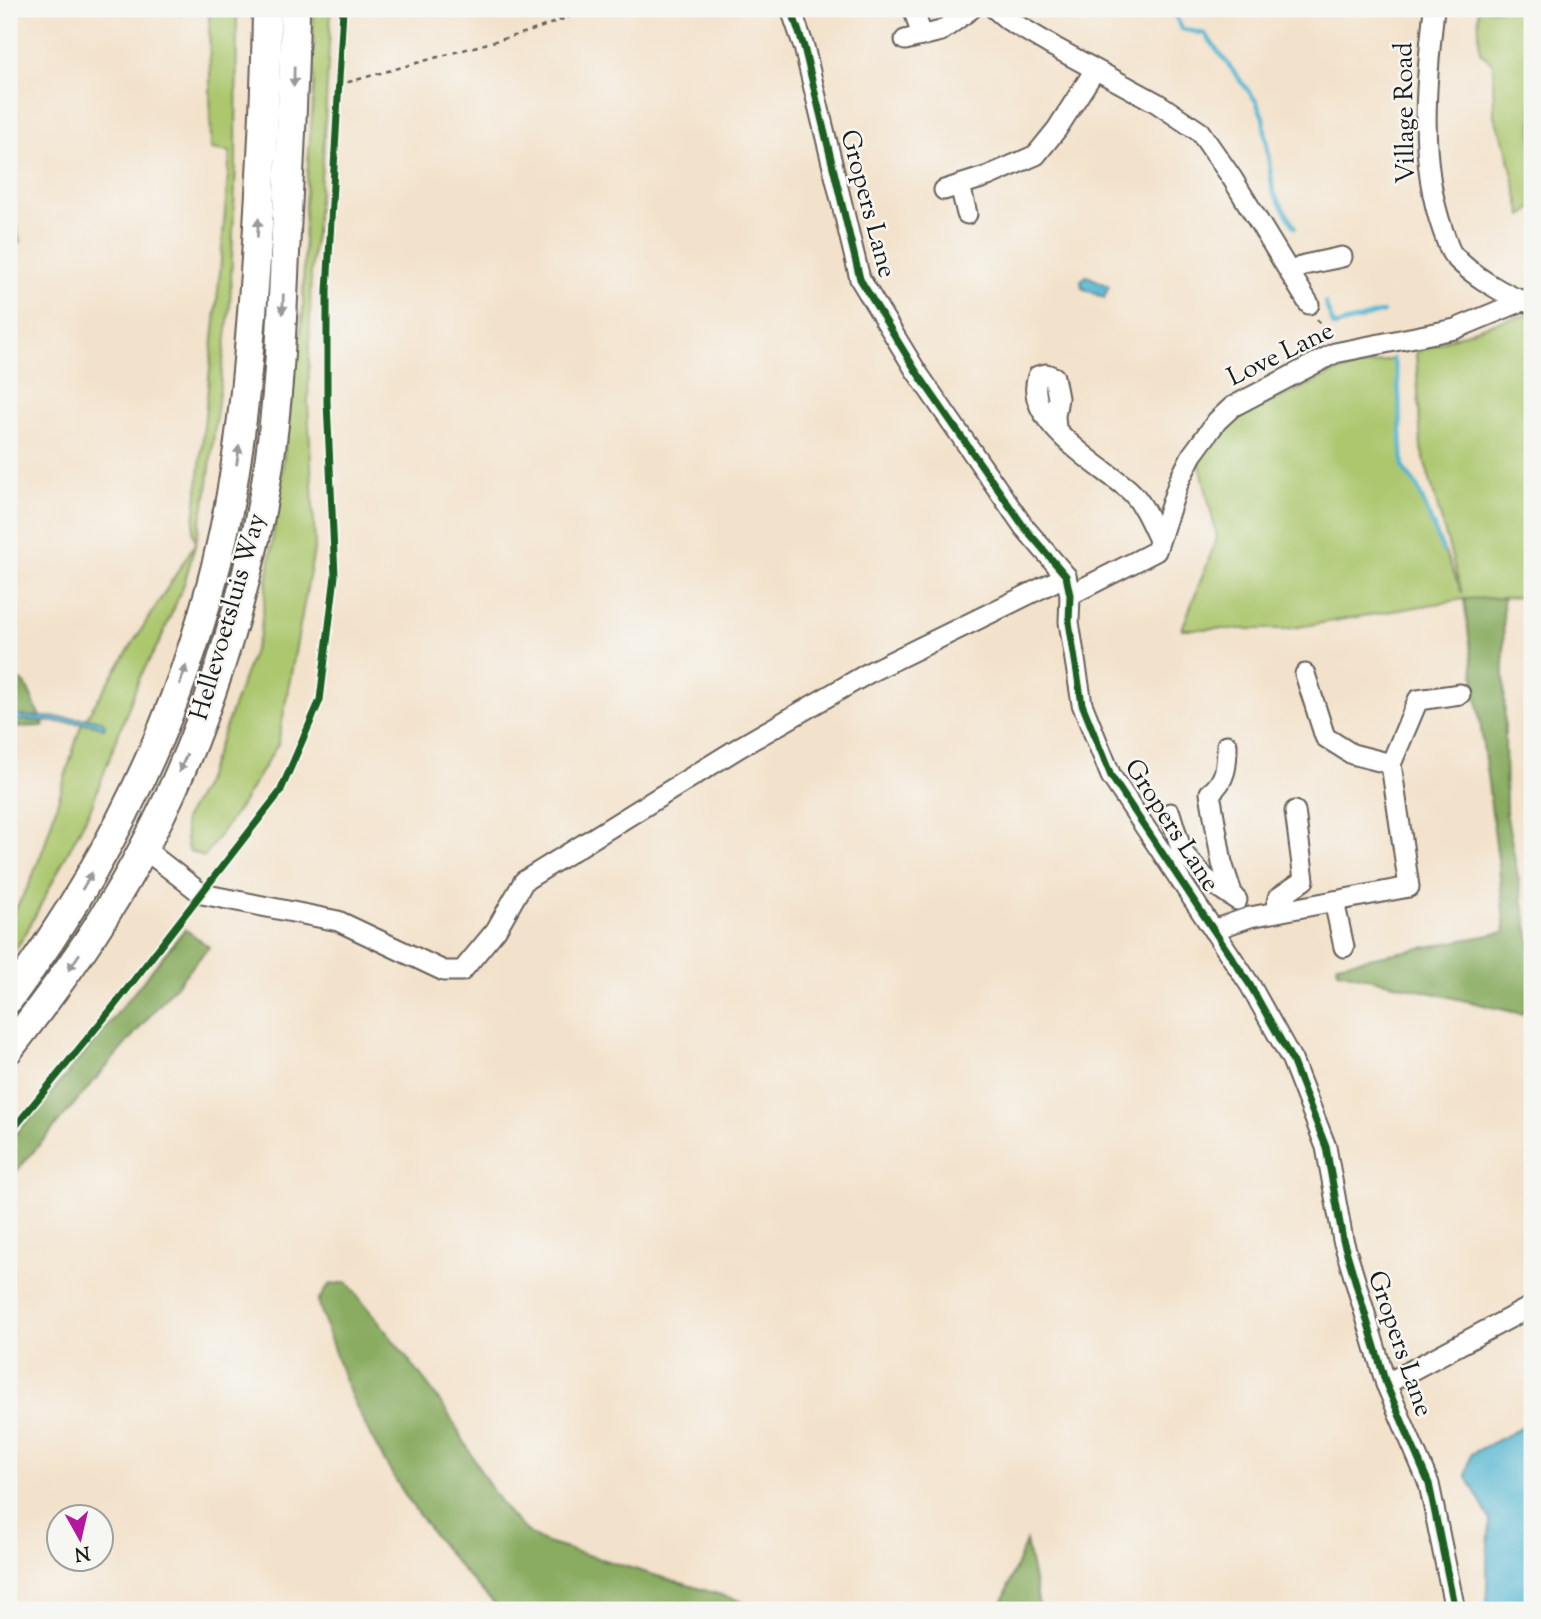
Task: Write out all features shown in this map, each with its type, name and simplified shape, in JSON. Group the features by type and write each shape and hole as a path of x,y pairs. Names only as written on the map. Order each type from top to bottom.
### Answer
{"highway":[{"name":"Hellevoetsluis Way","path":"9,999 67,916 115,834 139,785 178,692 201,623 217,562 238,455 251,339 267,9"},
{"name":"Hellevoetsluis Way","path":"9,1049 62,979 104,917 167,800 218,675 253,551 265,491 281,359 293,115 295,9"}],"street":[{"name":"Gropers Lane","path":"791,9 807,60 860,279 916,371 1068,586 1069,622 1082,704 1111,776 1250,985 1292,1060 1326,1147 1343,1240 1386,1384 1429,1485 1455,1610"},
{"path":"915,14 914,38 941,31 971,9"},
{"path":"995,9 1008,20 1157,103 1200,132 1232,178 1309,304"},
{"name":"Village Road","path":"1434,9 1427,81 1428,145 1434,204 1452,254 1482,280 1529,301"},
{"path":"967,214 952,187 1036,155 1057,129 1095,70"},
{"path":"1290,273 1304,265 1342,257"},
{"name":"Love Lane","path":"143,848 202,894 338,921 444,971 463,971 496,930 524,881 728,754 872,671 1156,551 1179,481 1192,455 1231,407 1335,353 1455,329 1529,301"},
{"path":"1056,429 1070,445 1129,490 1139,501 1159,540"},
{"path":"1305,674 1325,737 1353,754 1391,764"},
{"path":"1213,930 1250,917 1409,887 1391,764 1418,700 1460,694"},
{"path":"1227,745 1227,766 1220,785 1210,793 1222,863 1233,896"},
{"path":"1275,912 1278,898 1304,880 1295,811"},
{"path":"1170,813 1182,852 1205,878 1233,896 1250,917"},
{"path":"1334,901 1344,947"},
{"path":"1386,1384 1532,1306"}],"path":[{"path":"338,85 531,31 583,9"},
{"path":"1309,304 1335,353"}],"green space":[{"path":"209,9 237,9 236,161 230,305 207,491 196,542 193,532 230,152 211,149"},
{"path":"313,9 331,9 323,157 311,272 308,404 315,545 278,744 241,805 204,857 188,850 184,820 204,785 260,634 303,312 305,203 314,87"},
{"path":"1478,9 1532,9 1532,209 1522,216 1507,149 1494,116 1493,64 1480,52"},
{"path":"9,204 20,242 9,246"},
{"path":"1532,314 1532,597 1464,599 1286,629 1182,629 1217,538 1198,455 1235,419 1334,373 1393,359 1398,378 1403,468 1417,486 1462,593 1421,448 1416,352 1488,325"},
{"path":"196,542 184,584 160,641 140,677 90,810 26,933 9,959 9,920 28,887 44,847 80,728"},
{"path":"1503,598 1506,812 1532,952 1532,994 1522,1014 1338,971 1337,964 1505,932 1464,599"},
{"path":"9,674 26,685 44,726 9,727"},
{"path":"185,929 209,947 9,1180 9,1142"},
{"path":"347,1282 445,1409 501,1503 530,1533 547,1543 771,1610 501,1610 457,1564 418,1513 383,1459 354,1402 318,1301 329,1285"},
{"path":"1026,1541 1040,1610 999,1610 1002,1603"}],"water":[{"path":"1087,276 1109,286 1104,298 1082,288 1081,280"},
{"path":"19,716 94,719 101,720 105,725 104,728 92,724 19,720"},
{"path":"1532,1422 1532,1610 1487,1610 1490,1520 1466,1475 1471,1454"}],"waterway":[{"path":"1163,9 1174,13 1182,29 1205,34 1256,101 1263,117 1273,192 1295,227"},
{"path":"1325,303 1334,326 1383,312"},
{"path":"1393,359 1398,378 1403,468 1417,486 1443,551"},
{"path":"9,717 19,718"}],"cycle path":[{"path":"9,1134 110,1011 280,792 320,700 335,576 327,402 327,291 343,9"},
{"path":"791,9 804,47 860,279 916,371 1024,527 1066,576 1070,595 1069,622 1082,704 1111,776 1250,985 1292,1060 1326,1147 1343,1240 1386,1384 1429,1484 1455,1610"}]}
